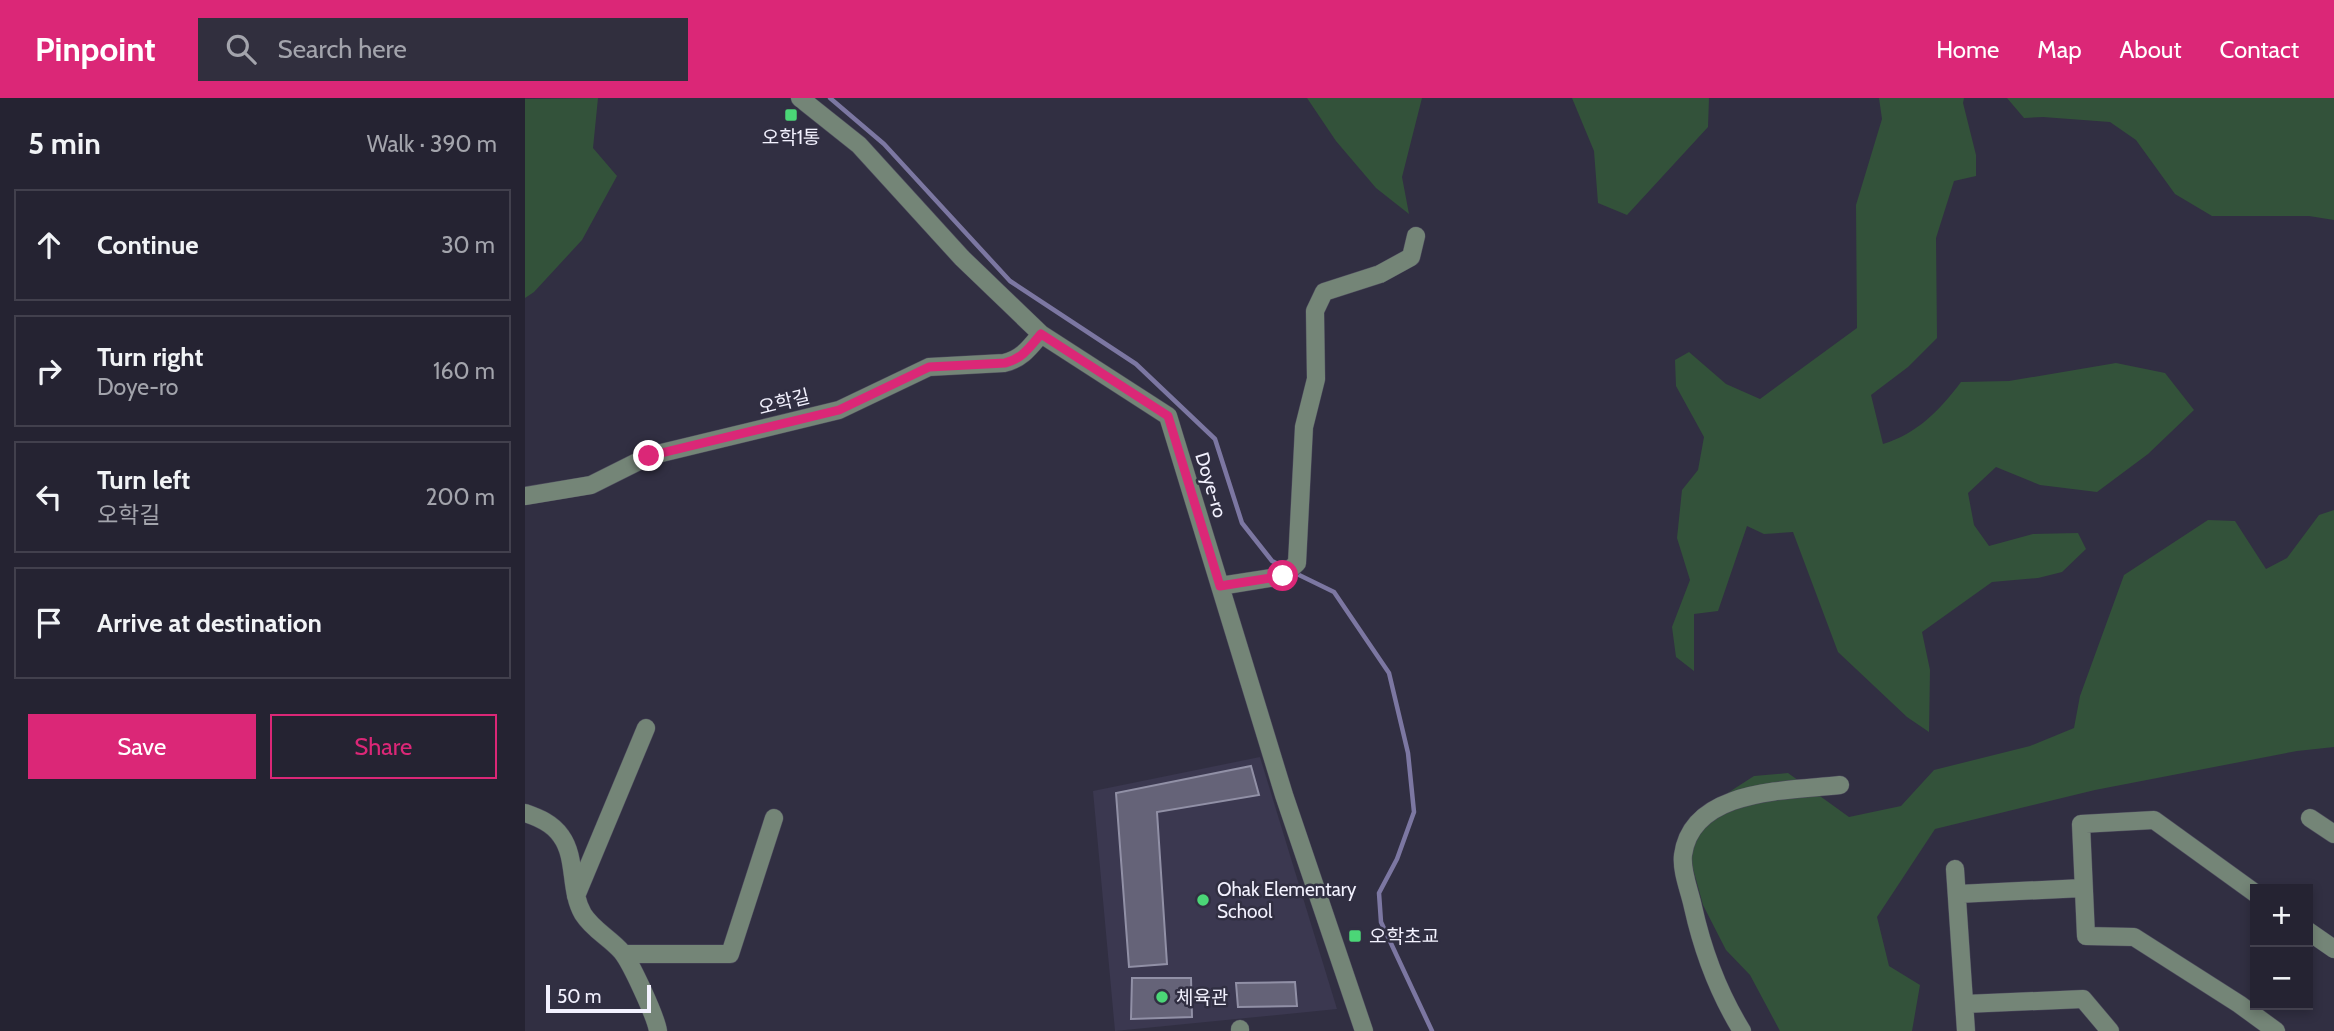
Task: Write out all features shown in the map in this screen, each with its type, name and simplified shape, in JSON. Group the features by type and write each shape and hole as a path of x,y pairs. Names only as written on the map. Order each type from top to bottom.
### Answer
{"street":[{"name":"Doye-ro","path":"800,98 859,145 961,258 1041,334 1168,416 1284,795 1364,1031"},
{"path":"1220,586 1283,576 1297,563 1304,427 1316,379 1315,311 1324,292 1380,274 1411,257 1416,236"},
{"name":"오학길","path":"525,496 591,485 649,456 839,410 929,367 1005,363 1015,360 1023,355 1041,334"},
{"path":"576,896 646,728"},
{"path":"1742,1031 1716,984 1702,942 1682,858 1686,840 1694,824 1715,809 1743,796 1840,785"},
{"path":"525,813 552,825 562,837 569,853 576,896 583,913 593,926 624,954 658,1031"},
{"path":"624,954 730,954 774,818"},
{"path":"2310,818 2334,834"},
{"path":"2250,889 2154,820 2081,824 2085,936 2134,937 2276,1031"},
{"path":"1955,869 1966,1031"},
{"path":"1958,894 2083,888"},
{"path":"2313,934 2334,950"},
{"path":"1965,1004 2083,999 2110,1031"}],"shaded area":[{"name":"Ohak Elementary School","path":"1260,757 1337,1009 1115,1031 1093,791"}],"green space":[{"path":"598,98 593,148 617,176 582,240 534,292 525,298 525,99"},
{"path":"1307,98 1422,98 1402,177 1409,214 1376,188 1336,141"},
{"path":"1572,98 1709,98 1708,127 1627,215 1598,203 1594,151"},
{"path":"1879,98 1964,98 1976,155 1976,176 1954,181 1936,238 1937,338 1908,367 1871,395 1883,444 1907,434 1927,420 1961,382 2009,381 2116,363 2165,373 2194,410 2148,454 2097,492 2040,485 1996,467 1968,493 1974,525 1989,546 2033,534 2078,533 2086,549 2062,572 2038,578 1992,582 1922,632 1930,670 1929,732 1907,717 1838,652 1793,532 1764,534 1747,526 1718,611 1694,614 1694,671 1676,657 1672,627 1690,580 1677,538 1682,490 1698,470 1704,437 1676,386 1675,360 1689,352 1726,384 1760,399 1857,328 1856,205 1882,119"},
{"path":"2007,98 2334,98 2334,220 2309,216 2212,216 2175,194 2136,140 2110,122 2024,118"},
{"path":"2334,510 2334,747 2297,751 2095,790 1935,829 1877,917 1889,966 1920,985 1912,1031 1780,1031 1750,975 1726,950 1703,905 1690,858 1706,807 1754,776 1788,773 1849,817 1901,806 1934,770 2030,746 2074,728 2080,696 2124,575 2208,520 2235,521 2266,569 2287,558 2319,515"}],"building":[{"path":"1251,766 1259,795 1157,812 1167,964 1129,967 1116,793"},
{"name":"체육관","path":"1132,978 1191,978 1192,1017 1131,1019"},
{"path":"1295,982 1297,1006 1238,1007 1236,983"}],"waterway":[{"path":"830,98 884,144 1010,281 1136,364 1215,439 1242,523 1272,561 1284,567"},
{"path":"1295,573 1334,592 1389,673 1408,753 1414,812 1397,859 1379,893 1381,922 1432,1031"}],"place":[{"name":"오학1통","path":"791,115"},
{"name":"Ohak Elementary School","path":"1203,900"},
{"name":"오학초교","path":"1355,936"},
{"name":"체육관","path":"1162,997"}],"route":[{"path":"649,456 839,410 929,367 1005,363 1015,360 1023,355 1041,334 1168,416 1220,586 1283,576"}]}
